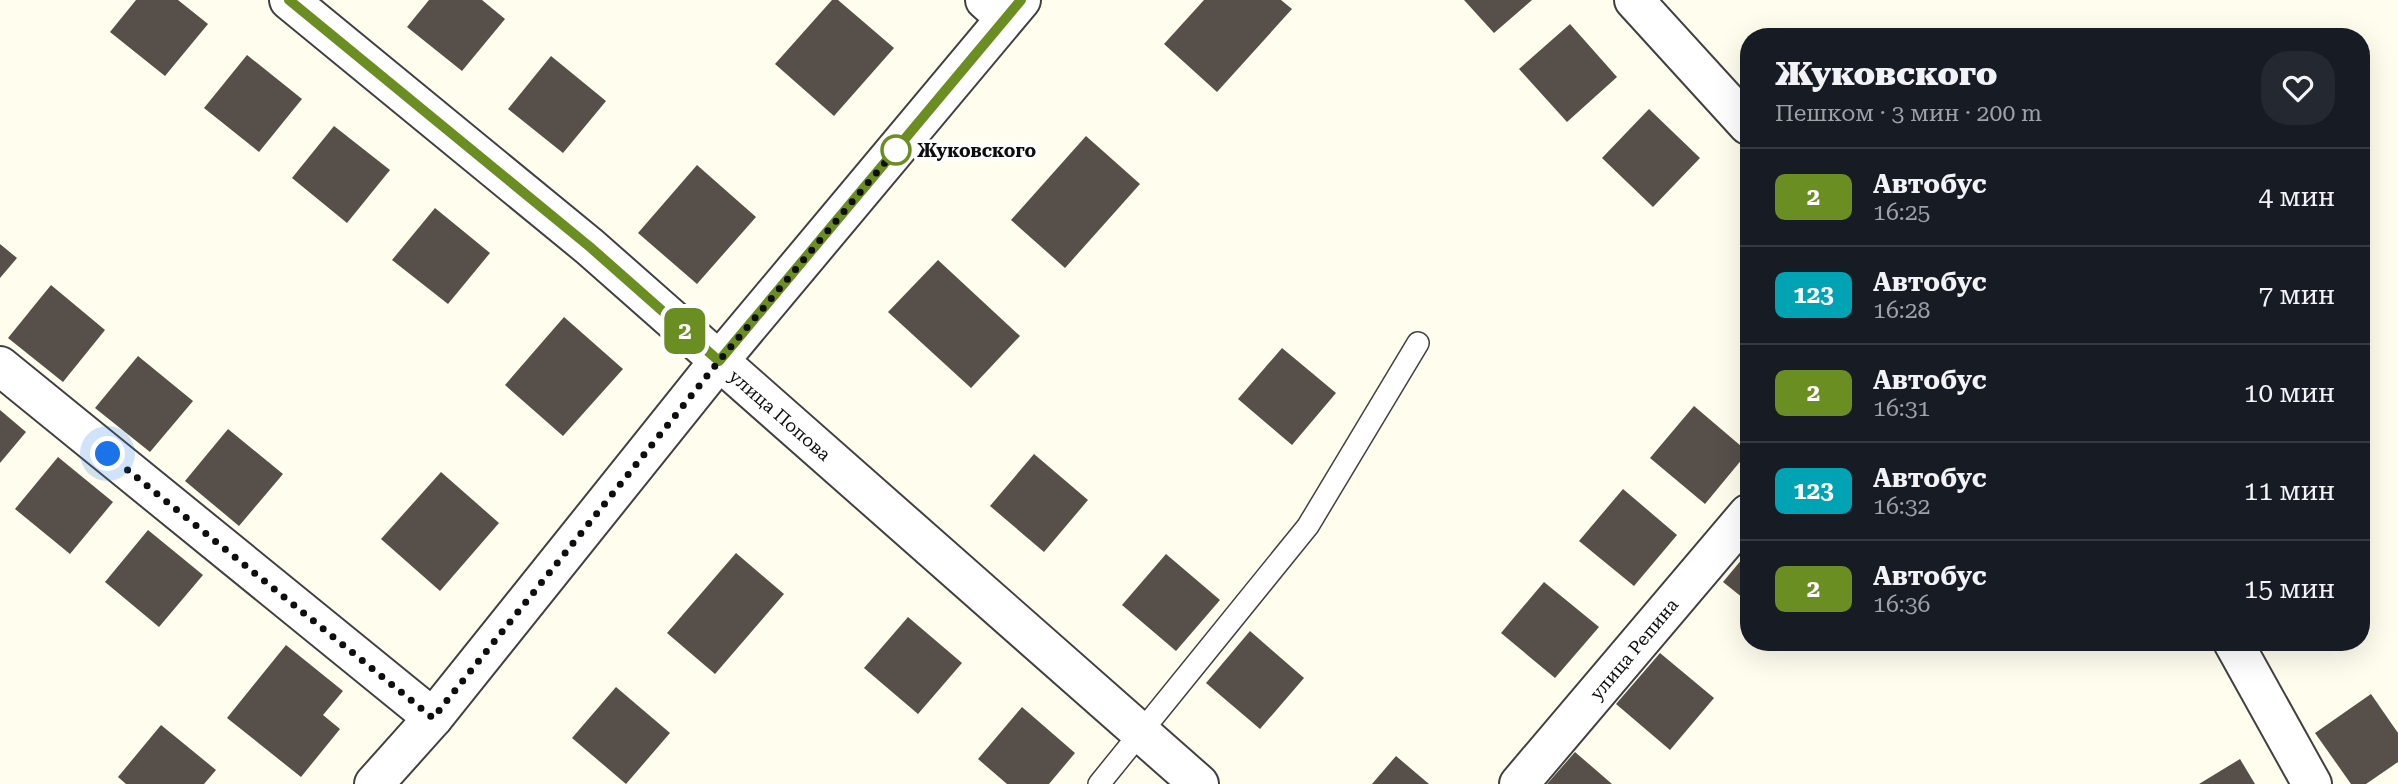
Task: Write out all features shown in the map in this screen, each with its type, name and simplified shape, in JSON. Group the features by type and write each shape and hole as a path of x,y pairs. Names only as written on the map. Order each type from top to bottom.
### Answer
{"street":[{"name":"улица Попова","path":"289,0 590,247 1199,784"},
{"path":"1634,0 1740,116"},
{"path":"374,784 433,718 1004,6"},
{"path":"0,366 433,718"},
{"name":"улица Репина","path":"1519,784 1740,523"},
{"path":"2238,651 2312,784"}],"lane":[{"path":"1099,784 1308,526 1418,343"}],"building":[{"path":"136,0 178,0 208,24 165,76 110,32"},
{"path":"429,0 482,0 505,19 462,71 407,27"},
{"path":"832,0 838,0 894,48 834,116 775,64"},
{"path":"1204,0 1281,0 1292,9 1217,92 1164,44"},
{"path":"1464,0 1532,0 1494,33"},
{"path":"1570,24 1617,77 1567,122 1519,69"},
{"path":"247,55 302,99 259,152 204,108"},
{"path":"551,56 606,101 563,153 508,109"},
{"path":"1649,109 1700,158 1653,207 1602,158"},
{"path":"334,126 390,170 347,223 292,178"},
{"path":"1086,136 1140,184 1065,268 1011,220"},
{"path":"697,165 756,217 697,284 638,233"},
{"path":"435,208 490,253 448,304 392,260"},
{"path":"0,244 17,258 0,278"},
{"path":"938,260 1020,336 971,388 888,312"},
{"path":"51,285 105,330 63,382 8,338"},
{"path":"564,317 623,369 563,436 505,385"},
{"path":"1282,348 1336,393 1292,445 1238,399"},
{"path":"138,356 193,401 150,452 95,408"},
{"path":"1694,406 1740,445 1740,462 1705,504 1650,458"},
{"path":"0,410 26,432 0,463"},
{"path":"228,429 283,474 239,526 185,481"},
{"path":"1034,454 1088,500 1044,552 990,506"},
{"path":"58,457 113,502 70,554 15,509"},
{"path":"441,472 499,523 440,591 381,539"},
{"path":"1623,489 1677,535 1634,586 1579,541"},
{"path":"148,530 203,575 159,627 105,582"},
{"path":"736,553 784,594 715,674 667,633"},
{"path":"1166,554 1220,600 1176,651 1122,605"},
{"path":"1740,562 1740,596 1723,582"},
{"path":"1544,582 1599,627 1555,678 1501,633"},
{"path":"908,617 962,663 918,714 864,668"},
{"path":"1250,631 1304,678 1260,729 1206,683"},
{"path":"286,645 343,691 323,715 340,729 301,777 227,718"},
{"path":"1660,653 1714,698 1670,750 1616,704"},
{"path":"616,687 670,733 626,784 572,738"},
{"path":"2371,694 2398,733 2398,762 2366,784 2351,784 2315,733"},
{"path":"1022,707 1075,753 1049,784 1007,784 978,759"},
{"path":"161,725 216,770 204,784 126,784 118,777"},
{"path":"1575,752 1612,784 1547,784"},
{"path":"1396,756 1429,784 1372,784"},
{"path":"2240,759 2255,784 2199,784"}],"bus line":[{"name":"2","path":"289,0 590,247 719,361 1021,0"}],"place":[{"name":"Жуковского","path":"896,150"}],"route":[{"path":"108,454 433,718 719,361 898,147 896,150"}]}
